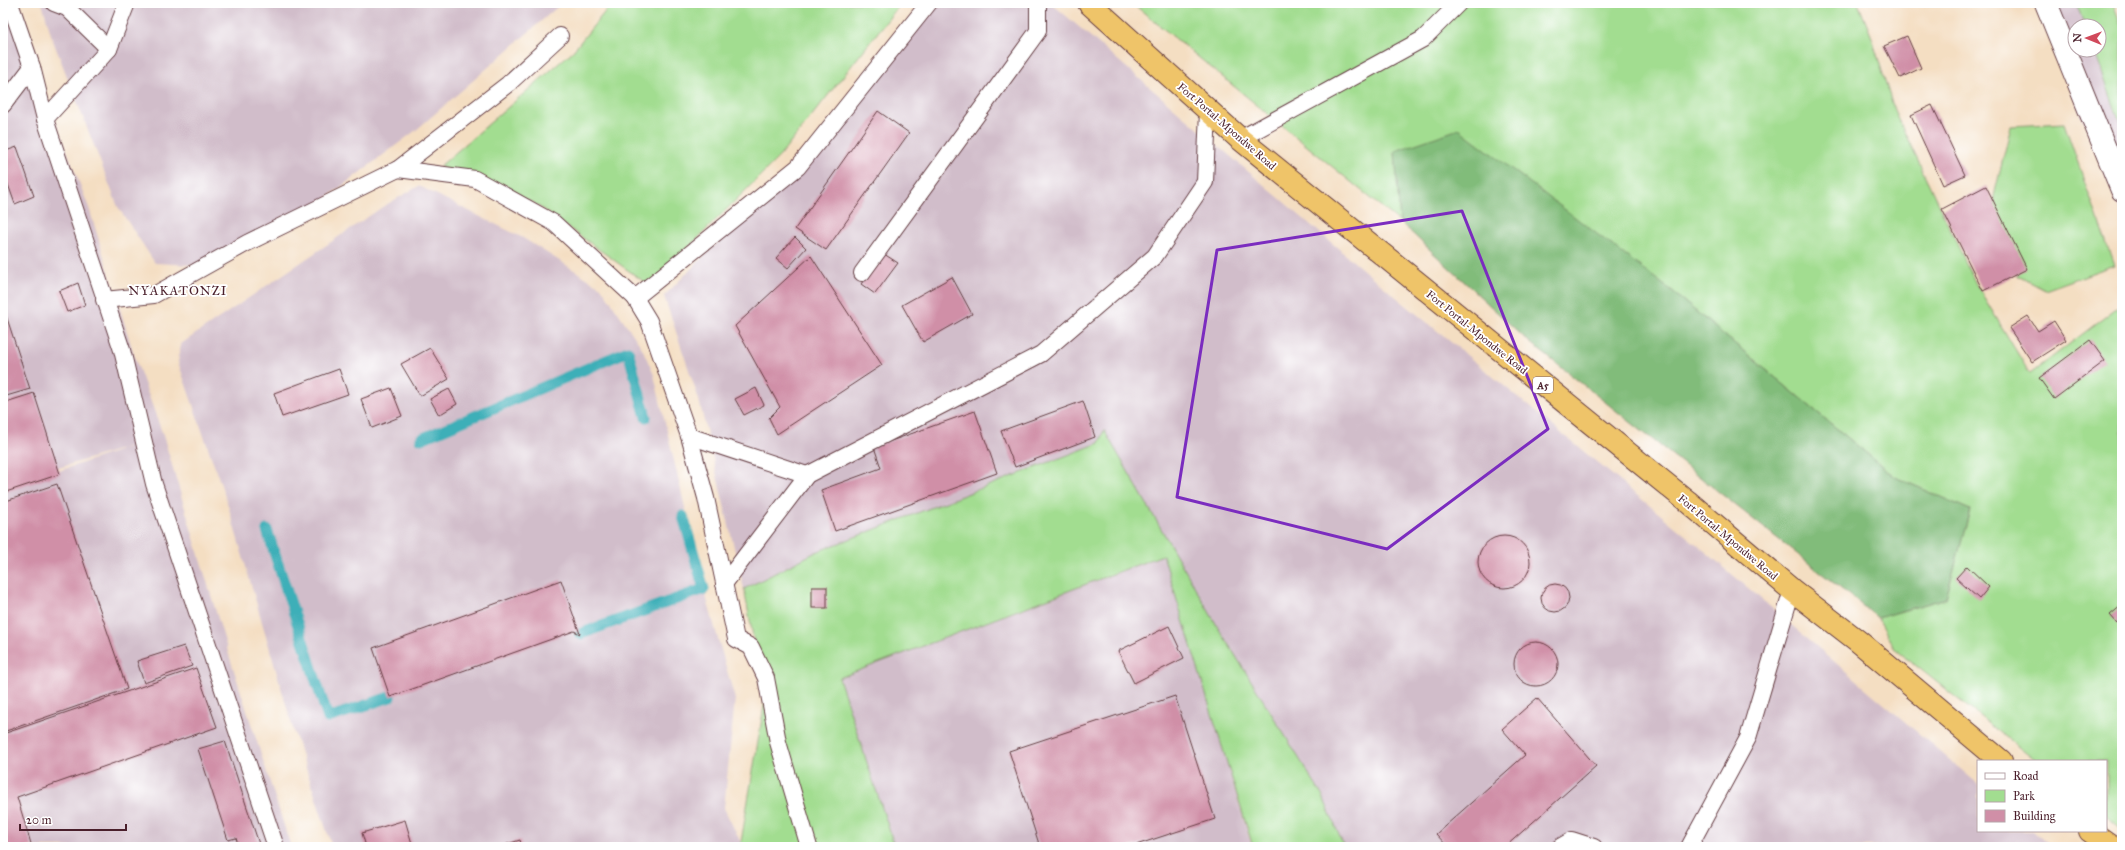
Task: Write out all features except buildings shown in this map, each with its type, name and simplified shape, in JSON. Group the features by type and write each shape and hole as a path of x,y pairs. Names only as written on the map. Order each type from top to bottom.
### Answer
{"highway":[{"name":"Fort Portal-Mpondwe Road","path":"1088,3 1240,138 1687,501 1792,590 1858,641 2000,760"},
{"path":"2091,832 2113,847"}],"street":[{"path":"2046,3 2122,190"}],"lane":[{"path":"10,3 32,67 45,119 104,300 122,350 154,484 276,847"},
{"path":"54,3 67,8 109,49"},
{"path":"45,119 109,49 127,3"},
{"path":"635,298 798,167 929,3"},
{"path":"862,273 1021,51 1038,31 1038,3"},
{"path":"1240,138 1423,39 1459,3"},
{"path":"104,300 154,295 254,240 398,169 508,84 560,36"},
{"path":"3,105 32,67"},
{"path":"724,584 807,475 1041,354 1155,256 1205,182 1208,111"},
{"path":"398,169 475,179 554,223 635,298 649,321 689,436 706,498 736,639 751,647 766,678 778,742 809,847"},
{"path":"689,436 807,475"},
{"path":"1689,847 1748,738 1792,590"},
{"path":"1560,847 1572,840 1594,847"}],"highlighted area":[{"path":"1462,211 1548,429 1387,549 1177,497 1217,250"}],"shaded area":[{"path":"3,3 10,3 89,208 135,358 163,435 229,655 291,847 3,847 3,490 144,442 3,485"},
{"path":"42,3 562,3 415,131 273,238 210,266 155,263 118,207 52,38"},
{"path":"933,3 1051,3 1367,273 1707,553 1977,783 1977,832 2034,832 2051,847 1344,847 1323,797 1219,629 1099,443 816,552 744,589 699,400 664,296 821,139"},
{"path":"2036,3 2077,3 2082,18 2067,18 2067,58 2097,58 2122,128 2122,216"},
{"path":"419,186 523,238 601,287 642,348 654,375 704,589 735,699 724,808 743,847 332,847 294,732 227,502 178,362 181,344 384,206"},
{"path":"1164,555 1252,847 895,847 839,678"}],"green space":[{"path":"612,3 901,3 780,156 650,286 534,203 439,167 573,51"},
{"path":"1132,3 1858,3 1871,35 1894,110 1976,284 2030,374 2122,304 2122,829 2107,817 2107,760 2035,760 1895,649 1878,618 1946,598 1970,510 1895,477 1664,285 1395,151 1400,222"},
{"path":"2076,3 2113,3 2122,28 2122,128 2097,58 2107,58 2107,18 2082,18"},
{"path":"2064,123 2114,265 2045,290 2004,268 1994,196 2011,126"},
{"path":"1459,129 1664,285 1895,477 1970,510 1946,598 1878,618 1528,341 1400,222 1395,151"},
{"path":"1104,430 1219,629 1323,797 1344,847 1253,847 1163,555 839,678 895,847 743,847 741,842 765,700 744,589 816,552 1099,443"}],"waterway":[{"path":"421,439 628,351 646,417"},
{"path":"580,634 704,589 683,516"},
{"path":"267,530 328,718 390,697"}],"district":[{"name":"NYAKATONZI","path":"178,290"}]}
